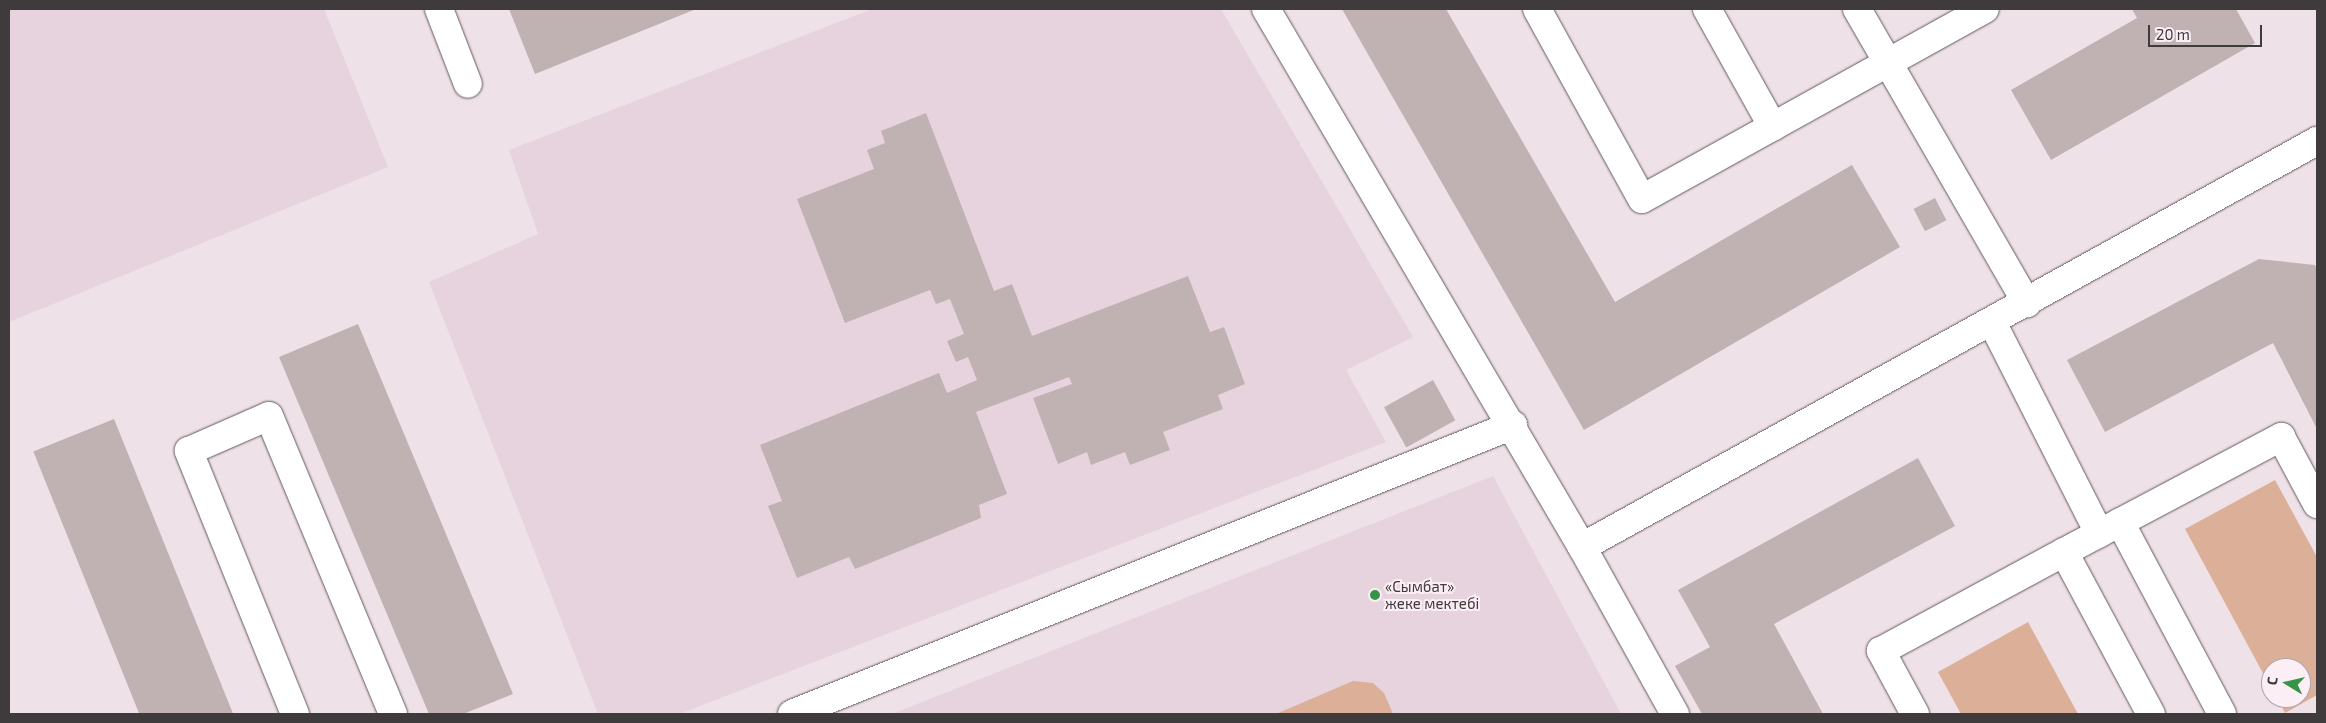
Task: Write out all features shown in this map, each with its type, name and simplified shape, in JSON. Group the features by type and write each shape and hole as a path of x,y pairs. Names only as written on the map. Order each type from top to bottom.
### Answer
{"lane":[{"path":"439,9 468,84"},
{"path":"1266,9 1513,425 1675,714"},
{"path":"1537,9 1642,199 1985,9"},
{"path":"1707,9 1773,126"},
{"path":"1857,9 2027,302"},
{"path":"1582,546 1992,322 2317,141"},
{"path":"1992,322 2110,528 2222,714"},
{"path":"295,714 189,451 269,416 393,714"},
{"path":"792,714 1513,425"},
{"path":"1915,714 1881,651 2280,437 2317,504"},
{"path":"2064,552 2151,714"}],"shaded area":[{"path":"9,9 324,9 388,167 9,322"},
{"path":"872,9 1221,9 1413,337 1346,370 1386,442 679,714 598,714 429,282 538,234 509,150"},
{"name":"«Сымбат» жеке мектебі","path":"1493,476 1621,714 892,714"},
{"path":"2275,480 2317,557 2317,695 2311,698 2311,658 2261,658 2261,670 2185,529"},
{"path":"2028,622 2078,714 1961,714 1938,672"},
{"path":"1353,681 1373,683 1384,693 1393,714 1276,714"},
{"path":"2282,708 2294,708 2285,713"}],"building":[{"path":"509,9 696,9 535,74"},
{"path":"1342,9 1446,9 1615,302 1852,165 1900,247 1584,430"},
{"path":"2132,9 2236,9 2255,43 2051,160 2011,90 2137,18"},
{"path":"926,113 994,291 1012,284 1032,336 1188,276 1210,332 1224,327 1245,384 1218,395 1223,409 1163,432 1170,450 1130,465 1125,452 1091,465 1087,452 1058,464 1033,398 1072,384 1069,377 976,412 1007,494 979,505 981,518 855,569 849,557 797,578 768,506 782,501 760,445 939,373 947,393 977,380 968,357 956,362 947,341 964,334 950,299 936,304 930,290 845,323 797,199 874,169 867,150 885,143 881,131"},
{"path":"1935,198 1946,220 1925,231 1914,209"},
{"path":"2259,259 2315,265 2317,270 2317,429 2273,343 2105,432 2067,360"},
{"path":"358,324 513,694 463,714 429,714 279,357"},
{"path":"1433,380 1455,420 1406,447 1384,407"},
{"path":"114,419 233,714 139,714 33,452"},
{"path":"1918,458 1955,526 1774,624 1823,714 1702,714 1675,666 1710,647 1678,590"}],"place":[{"name":"«Сымбат» жеке мектебі","path":"1375,595"}]}
